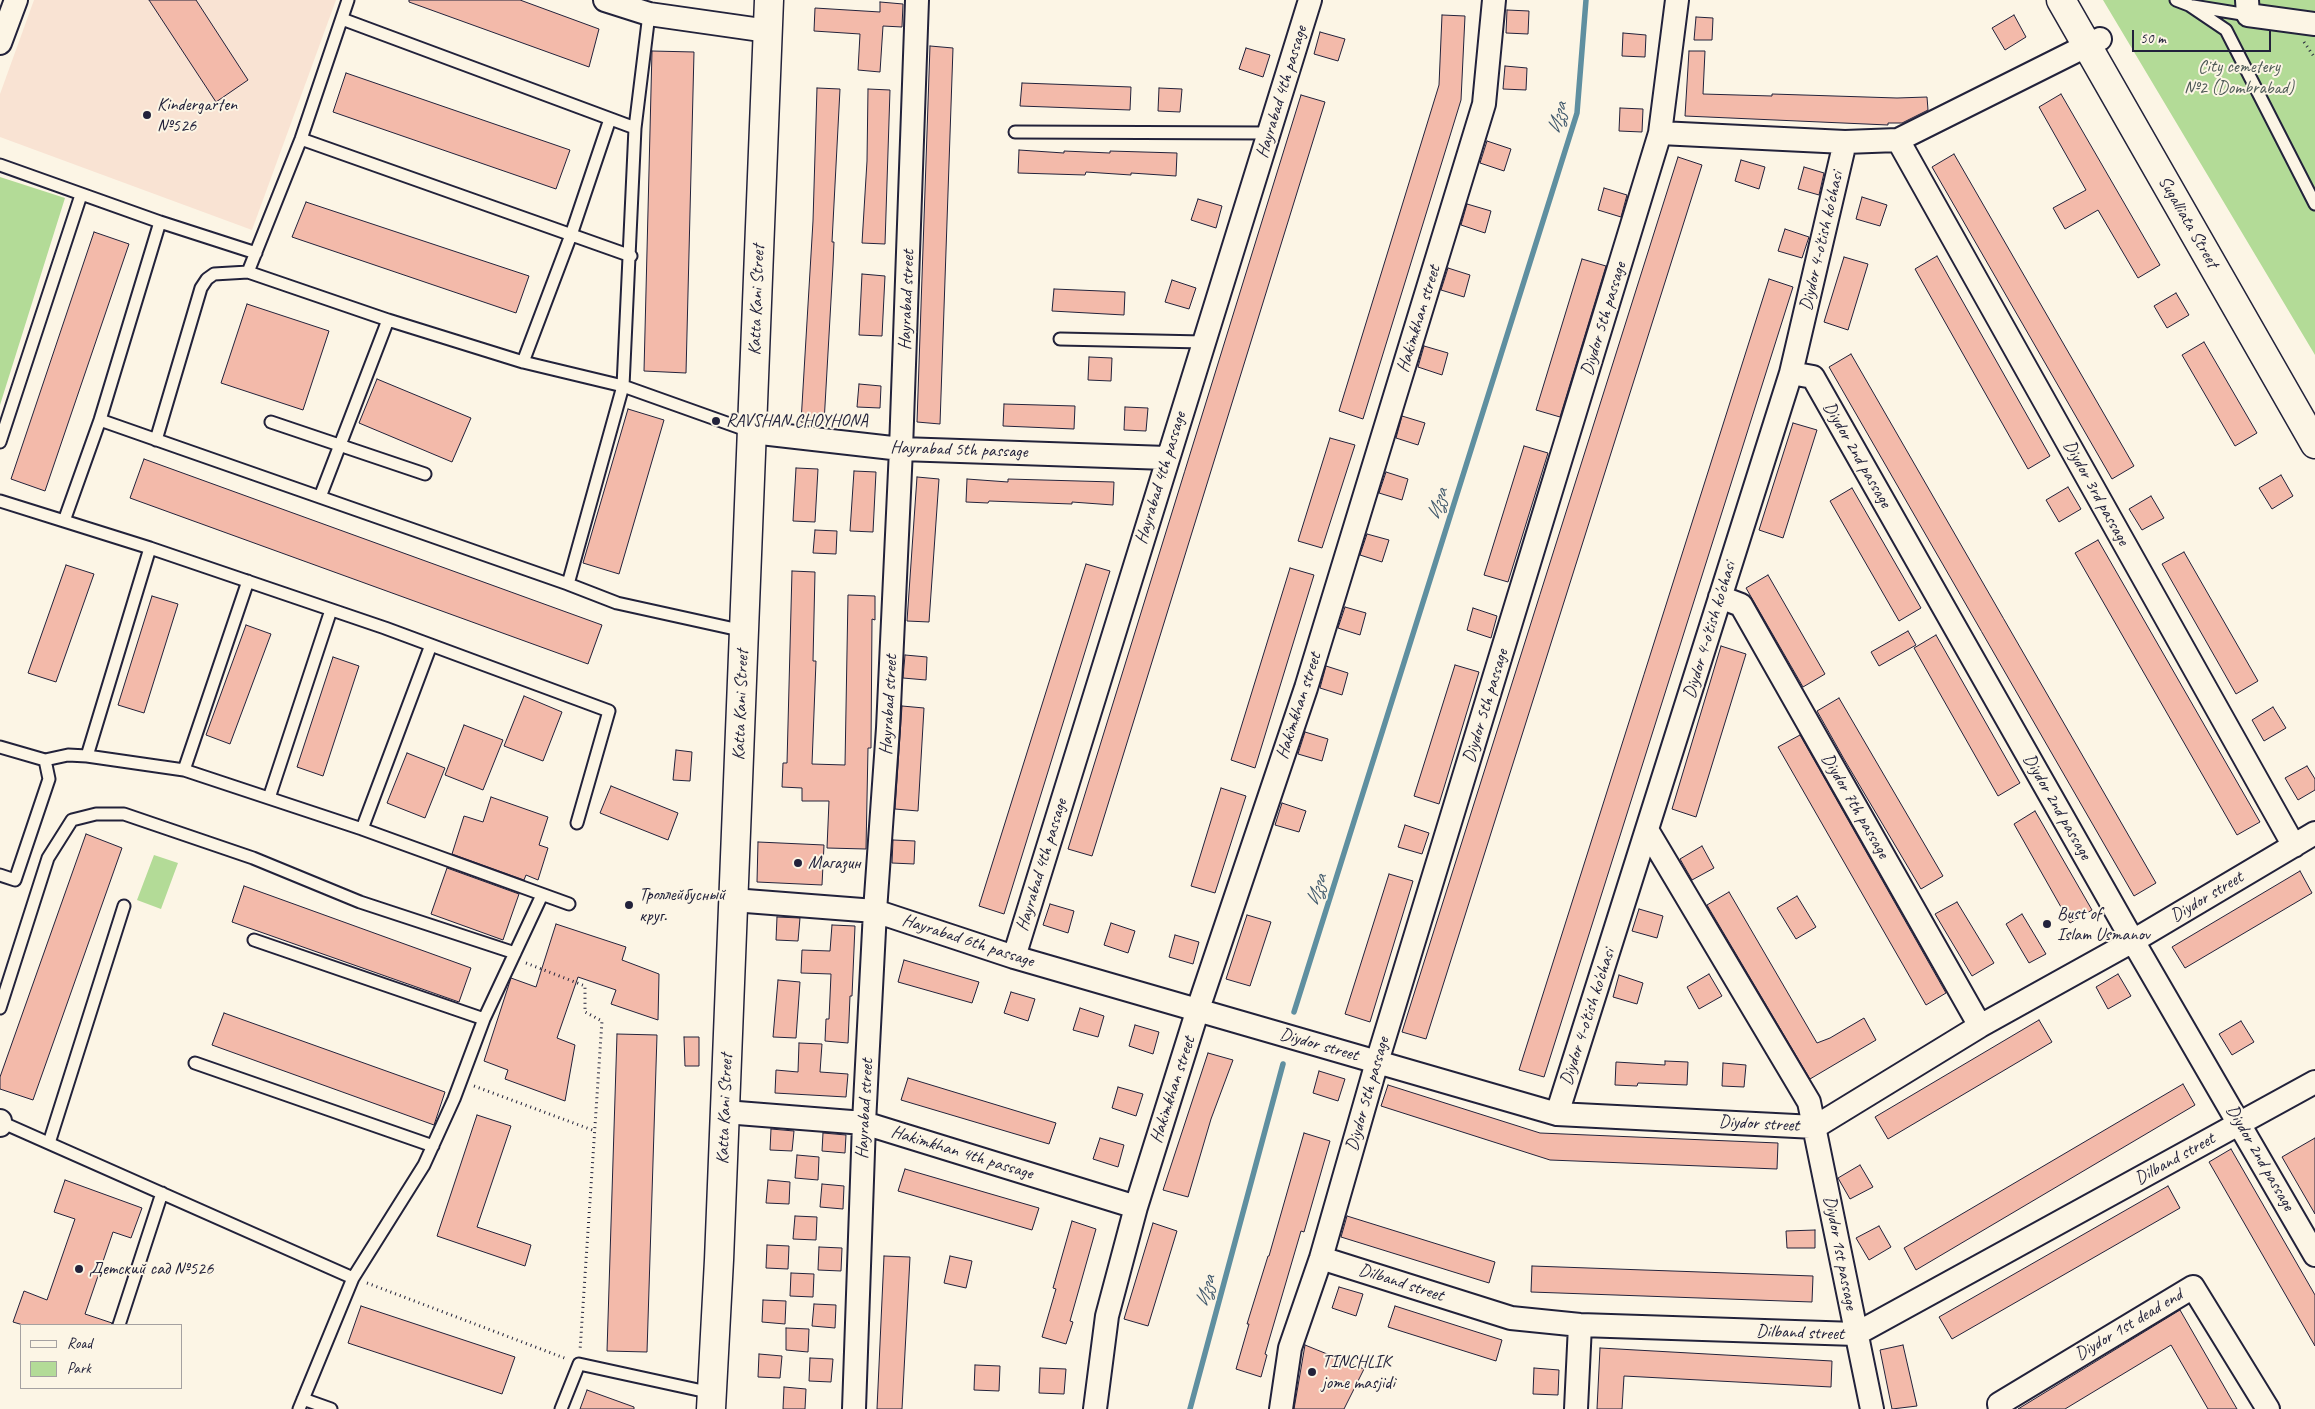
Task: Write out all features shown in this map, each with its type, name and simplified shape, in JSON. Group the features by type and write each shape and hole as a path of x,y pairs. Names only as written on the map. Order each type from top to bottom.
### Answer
{"main road":[{"name":"Katta Kani Street","path":"711,1401 725,1112 769,0"},
{"name":"Sugalliata Street","path":"2061,0 2094,43 2315,412"},
{"name":"Sugalliata Street","path":"2077,0 2094,43 2315,444"}],"street":[{"path":"0,40 16,0"},
{"path":"605,0 649,14 768,30"},
{"name":"Hayrabad street","path":"854,1409 864,1123 875,911 888,728 901,449 917,0"},
{"name":"Hayrabad 4th passage","path":"1014,957 1310,0"},
{"name":"Hakimkhаn street","path":"1094,1409 1107,1316 1136,1207 1198,1009 1306,688 1484,104 1494,0"},
{"name":"Diydor 5th passage","path":"1281,1409 1290,1348 1321,1258 1377,1062 1660,133 1677,0"},
{"path":"2247,7 2315,24"},
{"path":"1660,133 1845,142 1898,140 2094,43"},
{"name":"Diydor 3rd passage","path":"1898,140 2294,846"},
{"name":"Diydor 4-o'tish ko'chasi","path":"1557,1114 1791,373 1845,142"},
{"name":"Diydor 2nd passage","path":"1791,373 1813,377 2133,941 2315,1254"},
{"name":"Hayrabad 5th passage","path":"752,432 901,449 1168,458"},
{"name":"Diydor 7th passage","path":"1720,597 1741,605 1980,1026"},
{"path":"1647,830 1809,1102 1815,1127"},
{"name":"Diydor street","path":"1198,1009 1557,1114 1815,1127 1980,1026 2133,941 2315,834"},
{"name":"Hayrabad 6th passage","path":"733,900 875,911 1014,957 1198,1009"},
{"name":"Dilband street","path":"1321,1258 1511,1318 1580,1325 1856,1334 2315,1082"},
{"name":"Hakimkhаn 4th passage","path":"725,1112 864,1123 1136,1207"},
{"name":"Diydor 1st passage","path":"1815,1127 1872,1409"},
{"name":"Diydor 1st dead end","path":"2000,1409 1999,1404 2193,1287 2268,1409"},
{"path":"1576,1409 1580,1325"}],"lane":[{"path":"248,272 301,139 348,0"},
{"path":"2176,0 2189,5 2226,30 2315,204"},
{"path":"2189,5 2247,7"},
{"path":"568,584 623,386 631,256 635,128 649,14"},
{"path":"342,19 635,128"},
{"path":"524,362 571,235 610,119"},
{"path":"1015,132 1269,133"},
{"path":"301,139 631,256"},
{"path":"0,165 160,222 256,252"},
{"path":"0,442 81,195"},
{"path":"64,521 100,420 160,222"},
{"path":"156,440 201,288 207,279 214,274 248,272 388,320 524,362 623,386 752,432"},
{"path":"320,497 388,320"},
{"path":"1060,340 1203,342"},
{"path":"100,420 568,584 617,604 744,631"},
{"path":"271,422 424,474"},
{"path":"0,501 248,581 430,644 609,711 577,822"},
{"path":"87,756 150,548"},
{"path":"184,770 248,581"},
{"path":"269,798 331,610"},
{"path":"362,830 430,644"},
{"path":"0,747 45,760 68,755 87,756 184,770 362,830 569,904"},
{"path":"0,875 15,880 49,779 45,760"},
{"path":"0,1008 48,858 72,820 96,814 124,814 254,858 360,902 514,956"},
{"path":"331,1409 301,1404 353,1278 424,1165 433,1146 461,1081 484,1019 542,895"},
{"path":"49,1143 124,906"},
{"path":"254,940 484,1019"},
{"path":"195,1064 433,1146"},
{"path":"0,1123 353,1278"},
{"path":"119,1324 162,1193"},
{"path":"561,1409 579,1364 711,1401"}],"path":[{"path":"353,1278 579,1364 602,1021 585,1012 584,986 514,956"},
{"path":"461,1081 595,1131"}],"shaded area":[{"name":"Kindergarten №526","path":"34,0 336,0 252,230 0,137 0,94"}],"green space":[{"name":"City cemetery №2 (Dombrabad)","path":"2103,0 2315,0 2315,355"},
{"path":"0,177 65,198 0,405"},
{"path":"154,855 178,863 161,909 137,900"}],"building":[{"path":"149,0 196,0 248,80 216,102"},
{"path":"409,0 520,0 599,29 589,67 409,2"},
{"path":"880,2 903,4 902,27 883,26 880,72 858,70 860,34 814,31 815,8 880,12"},
{"path":"1507,10 1529,11 1528,34 1506,33"},
{"path":"1442,15 1465,16 1461,100 1363,419 1339,411 1439,85"},
{"path":"2014,15 2026,37 2005,50 1992,28"},
{"path":"1696,17 1713,18 1712,40 1694,40"},
{"path":"1320,32 1345,39 1338,61 1314,54"},
{"path":"1623,33 1646,35 1645,57 1622,56"},
{"path":"930,46 953,48 940,424 917,422"},
{"path":"1246,48 1270,55 1263,77 1239,69"},
{"path":"652,51 694,52 686,373 644,371"},
{"path":"1689,51 1705,51 1703,94 1927,97 1928,110 1902,123 1888,123 1888,125 1685,116"},
{"path":"1505,66 1527,68 1526,90 1503,89"},
{"path":"346,73 570,150 556,189 333,112"},
{"path":"1022,83 1131,87 1130,110 1020,106"},
{"path":"817,88 840,89 824,423 801,422 813,221"},
{"path":"1159,88 1182,89 1180,112 1158,111"},
{"path":"868,89 890,90 885,244 862,243 867,161"},
{"path":"2061,94 2160,265 2138,278 2098,210 2065,229 2053,208 2086,190 2039,107"},
{"path":"1301,95 1325,102 1092,856 1068,849"},
{"path":"1620,108 1643,109 1642,132 1619,131"},
{"path":"1487,141 1511,149 1504,171 1480,163"},
{"path":"1019,150 1064,153 1064,151 1110,153 1110,151 1177,153 1176,176 1086,172 1085,175 1018,173"},
{"path":"1954,154 2134,466 2112,479 1932,167"},
{"path":"1678,157 1702,165 1426,1039 1402,1032"},
{"path":"1741,160 1765,167 1759,189 1735,181"},
{"path":"1804,167 1824,173 1819,195 1798,189"},
{"path":"1604,188 1627,195 1621,217 1598,210"},
{"path":"1862,197 1887,205 1880,226 1856,219"},
{"path":"1198,199 1222,206 1216,228 1191,220"},
{"path":"306,202 529,276 516,313 292,237"},
{"path":"1467,204 1491,211 1485,233 1461,225"},
{"path":"1785,229 1809,237 1802,258 1778,251"},
{"path":"94,232 129,244 45,491 11,479"},
{"path":"1937,256 2050,456 2028,469 1915,269"},
{"path":"1844,257 1868,264 1848,330 1824,322"},
{"path":"1582,259 1606,266 1560,417 1536,410"},
{"path":"1448,268 1470,275 1464,297 1441,290"},
{"path":"862,274 885,276 882,336 859,335"},
{"path":"1769,279 1793,287 1544,1077 1519,1070"},
{"path":"1172,280 1196,288 1189,309 1165,302"},
{"path":"1054,289 1125,292 1124,315 1052,311"},
{"path":"2176,293 2189,315 2167,328 2154,306"},
{"path":"247,304 329,331 303,410 221,383"},
{"path":"2204,342 2257,433 2235,446 2182,355"},
{"path":"1424,346 1448,353 1442,375 1418,367"},
{"path":"1851,354 2156,883 2134,896 1829,367"},
{"path":"1089,357 1112,358 1111,381 1088,380"},
{"path":"377,379 471,418 452,462 359,423"},
{"path":"859,384 881,386 880,408 857,407"},
{"path":"1004,404 1075,406 1074,429 1003,426"},
{"path":"1125,407 1148,408 1146,431 1124,430"},
{"path":"628,409 664,420 619,574 583,563"},
{"path":"1402,416 1425,423 1418,445 1396,438"},
{"path":"1793,423 1817,430 1783,538 1759,530"},
{"path":"1330,438 1355,445 1322,548 1298,541"},
{"path":"1524,446 1548,453 1508,582 1484,575"},
{"path":"144,459 602,625 588,664 130,498"},
{"path":"796,468 818,469 815,522 793,521"},
{"path":"854,471 876,472 873,532 850,531"},
{"path":"1386,472 1408,479 1402,500 1379,493"},
{"path":"2281,475 2293,496 2272,509 2259,488"},
{"path":"917,477 939,479 929,622 907,621"},
{"path":"967,479 1008,482 1008,479 1114,482 1113,505 1072,502 1072,504 966,502"},
{"path":"2068,487 2081,509 2059,522 2046,500"},
{"path":"1852,488 1921,608 1899,621 1830,501"},
{"path":"2151,496 2164,518 2142,530 2129,509"},
{"path":"815,530 837,531 836,554 813,553"},
{"path":"1367,534 1389,540 1382,562 1360,555"},
{"path":"2098,540 2260,822 2237,835 2075,553"},
{"path":"2184,552 2258,681 2236,694 2162,564"},
{"path":"1086,564 1110,571 1004,914 979,906"},
{"path":"66,565 94,574 56,682 28,673"},
{"path":"1290,568 1314,575 1255,768 1231,760"},
{"path":"792,571 815,572 813,661 816,661 812,764 845,765 848,595 875,596 875,620 872,619 871,748 868,748 866,849 827,848 829,801 802,801 802,788 782,787 783,763 787,763"},
{"path":"1768,575 1825,674 1803,687 1746,588"},
{"path":"152,596 178,604 144,713 118,705"},
{"path":"1345,607 1366,613 1360,635 1338,628"},
{"path":"1473,608 1497,616 1491,638 1467,630"},
{"path":"246,625 271,634 230,744 206,735"},
{"path":"1908,631 1916,645 1879,666 1871,652"},
{"path":"1936,635 2020,783 1998,796 1914,648"},
{"path":"1721,646 1746,654 1696,817 1672,809"},
{"path":"905,655 927,657 926,680 903,678"},
{"path":"333,657 359,666 323,776 297,767"},
{"path":"1455,665 1479,672 1439,804 1414,796"},
{"path":"1326,666 1348,673 1342,695 1320,688"},
{"path":"524,696 562,712 543,761 504,746"},
{"path":"1839,698 1943,876 1921,889 1817,711"},
{"path":"902,706 924,708 918,811 895,809"},
{"path":"2273,707 2286,728 2264,741 2252,720"},
{"path":"464,725 503,740 483,790 445,775"},
{"path":"1305,732 1328,739 1322,761 1298,754"},
{"path":"1800,735 1946,993 1926,1005 1778,747"},
{"path":"676,750 692,752 690,781 673,780"},
{"path":"407,753 445,768 425,818 387,803"},
{"path":"2307,766 2315,779 2315,790 2298,800 2285,778"},
{"path":"611,786 678,813 668,840 600,813"},
{"path":"1221,788 1246,796 1215,893 1191,886"},
{"path":"491,797 548,817 539,845 548,848 538,880 526,875 524,880 452,854 464,816 483,822"},
{"path":"1282,803 1306,811 1299,832 1275,825"},
{"path":"2035,811 2092,910 2070,923 2014,824"},
{"path":"1405,825 1429,833 1422,854 1398,847"},
{"path":"86,834 122,848 33,1100 0,1089 0,1077"},
{"path":"893,840 915,841 914,864 892,863"},
{"path":"758,842 824,845 822,885 757,882"},
{"path":"1702,846 1714,868 1692,880 1680,859"},
{"path":"447,868 519,894 503,940 431,914"},
{"path":"2300,871 2312,893 2185,968 2172,947"},
{"path":"1389,874 1413,881 1370,1022 1345,1014"},
{"path":"244,886 471,968 459,1002 232,922"},
{"path":"1729,892 1817,1043 1830,1038 1864,1018 1876,1040 1810,1079 1707,905"},
{"path":"1797,896 1816,927 1796,939 1777,908"},
{"path":"1957,902 1994,963 1972,976 1935,914"},
{"path":"1050,904 1074,911 1068,933 1043,925"},
{"path":"1639,909 1663,916 1657,938 1632,931"},
{"path":"2022,914 2046,954 2029,963 2006,924"},
{"path":"1247,915 1271,922 1250,986 1226,979"},
{"path":"777,917 800,918 798,941 776,940"},
{"path":"1111,923 1135,931 1128,953 1104,945"},
{"path":"556,924 626,947 622,960 659,974 658,1020 611,1004 616,990 578,977 557,1038 575,1045 565,1101 505,1079 508,1070 484,1061 511,978 536,987"},
{"path":"832,925 855,926 848,1043 825,1041 826,1019 829,1019 831,974 801,973 802,950 830,951"},
{"path":"1175,935 1199,942 1193,964 1169,957"},
{"path":"904,960 979,982 972,1003 898,982"},
{"path":"1709,974 1722,996 1699,1009 1687,987"},
{"path":"2118,974 2131,996 2108,1009 2096,987"},
{"path":"1619,975 1643,983 1637,1004 1613,997"},
{"path":"778,980 800,982 796,1038 773,1037"},
{"path":"1011,992 1035,999 1028,1021 1004,1013"},
{"path":"1080,1008 1104,1016 1098,1037 1073,1030"},
{"path":"224,1013 445,1092 434,1125 212,1045"},
{"path":"2039,1020 2052,1042 1888,1139 1875,1117"},
{"path":"2241,1021 2254,1042 2232,1055 2219,1034"},
{"path":"1135,1025 1159,1032 1153,1054 1129,1046"},
{"path":"617,1034 657,1035 647,1352 607,1351"},
{"path":"684,1037 699,1037 699,1066 685,1066"},
{"path":"799,1043 822,1044 820,1072 848,1074 846,1097 775,1093 776,1070 798,1072"},
{"path":"1208,1053 1233,1060 1211,1119 1188,1197 1163,1190"},
{"path":"1665,1061 1688,1062 1687,1085 1638,1083 1637,1086 1615,1085 1616,1062 1665,1065"},
{"path":"1723,1063 1746,1065 1744,1087 1722,1086"},
{"path":"1319,1071 1345,1079 1338,1101 1313,1093"},
{"path":"908,1078 1056,1123 1049,1144 901,1100"},
{"path":"2183,1084 2195,1105 1916,1270 1904,1248"},
{"path":"1388,1085 1540,1133 1778,1143 1777,1169 1550,1160 1381,1106"},
{"path":"1118,1087 1143,1094 1136,1116 1112,1108"},
{"path":"477,1115 511,1126 477,1227 531,1245 525,1266 437,1236"},
{"path":"771,1129 794,1131 792,1151 770,1150"},
{"path":"823,1133 846,1135 845,1153 822,1151"},
{"path":"1304,1133 1330,1141 1304,1232 1301,1231 1265,1354 1267,1355 1261,1377 1236,1369 1249,1324 1247,1324 1269,1256"},
{"path":"1100,1138 1124,1145 1118,1167 1093,1159"},
{"path":"2315,1138 2315,1214 2282,1157"},
{"path":"2231,1149 2315,1295 2315,1346 2209,1162"},
{"path":"797,1155 819,1157 818,1180 795,1178"},
{"path":"1860,1165 1873,1187 1850,1199 1838,1178"},
{"path":"905,1169 1039,1208 1032,1230 898,1191"},
{"name":"Детский сад №526","path":"65,1180 142,1208 131,1238 113,1232 85,1314 112,1324 20,1324 13,1322 24,1291 47,1300 75,1219 54,1212"},
{"path":"768,1180 790,1182 789,1204 766,1203"},
{"path":"822,1184 844,1186 843,1209 820,1207"},
{"path":"2168,1186 2180,1208 1952,1339 1939,1317"},
{"path":"795,1216 817,1217 816,1240 793,1239"},
{"path":"1347,1216 1495,1262 1489,1283 1341,1237"},
{"path":"1072,1221 1096,1229 1070,1321 1073,1322 1066,1344 1042,1337 1056,1289 1053,1288"},
{"path":"1153,1223 1177,1231 1148,1326 1124,1319"},
{"path":"1879,1226 1891,1247 1869,1260 1856,1238"},
{"path":"1815,1230 1815,1248 1787,1248 1786,1231"},
{"path":"767,1245 789,1246 788,1269 766,1268"},
{"path":"819,1247 842,1248 841,1271 818,1270"},
{"path":"884,1256 910,1257 902,1409 877,1409"},
{"path":"950,1256 972,1261 966,1288 944,1283"},
{"path":"1532,1266 1813,1276 1812,1302 1531,1292"},
{"path":"791,1273 814,1274 813,1297 790,1296"},
{"path":"1339,1287 1363,1294 1356,1316 1332,1308"},
{"path":"763,1300 786,1301 785,1324 762,1322"},
{"path":"814,1304 836,1305 835,1328 812,1326"},
{"path":"361,1306 515,1357 502,1394 348,1343"},
{"path":"1395,1306 1502,1340 1496,1361 1388,1327"},
{"path":"2180,1310 2237,1409 2208,1409 2171,1345 2065,1409 2018,1409"},
{"path":"786,1328 809,1329 808,1352 786,1350"},
{"path":"1305,1345 1364,1369 1344,1409 1294,1409"},
{"path":"1903,1345 1917,1406 1892,1409 1880,1350"},
{"path":"1600,1348 1832,1361 1831,1387 1624,1376 1622,1409 1597,1409"},
{"path":"759,1354 782,1356 780,1378 758,1377"},
{"path":"810,1358 833,1359 831,1382 809,1381"},
{"path":"975,1365 1000,1366 999,1391 974,1390"},
{"path":"1040,1368 1066,1369 1064,1394 1039,1393"},
{"path":"1534,1368 1559,1370 1558,1395 1533,1394"},
{"path":"784,1387 806,1389 805,1409 783,1409"},
{"path":"587,1390 634,1407 634,1409 580,1409"}],"waterway":[{"name":"Изза","path":"1294,1012 1577,113 1586,0"},
{"name":"Изза","path":"1190,1409 1283,1064"}],"place":[{"name":"Kindergarten №526","path":"147,115"},
{"name":"RAVSHAN CHOYHONA","path":"716,421"},
{"name":"Магазин","path":"798,863"},
{"name":"Троллейбусный круг.","path":"629,905"},
{"name":"Bust of Islam Usmanov","path":"2047,924"},
{"name":"Детский сад №526","path":"79,1269"},
{"name":"TINCHLIK jome masjidi","path":"1312,1372"}]}
